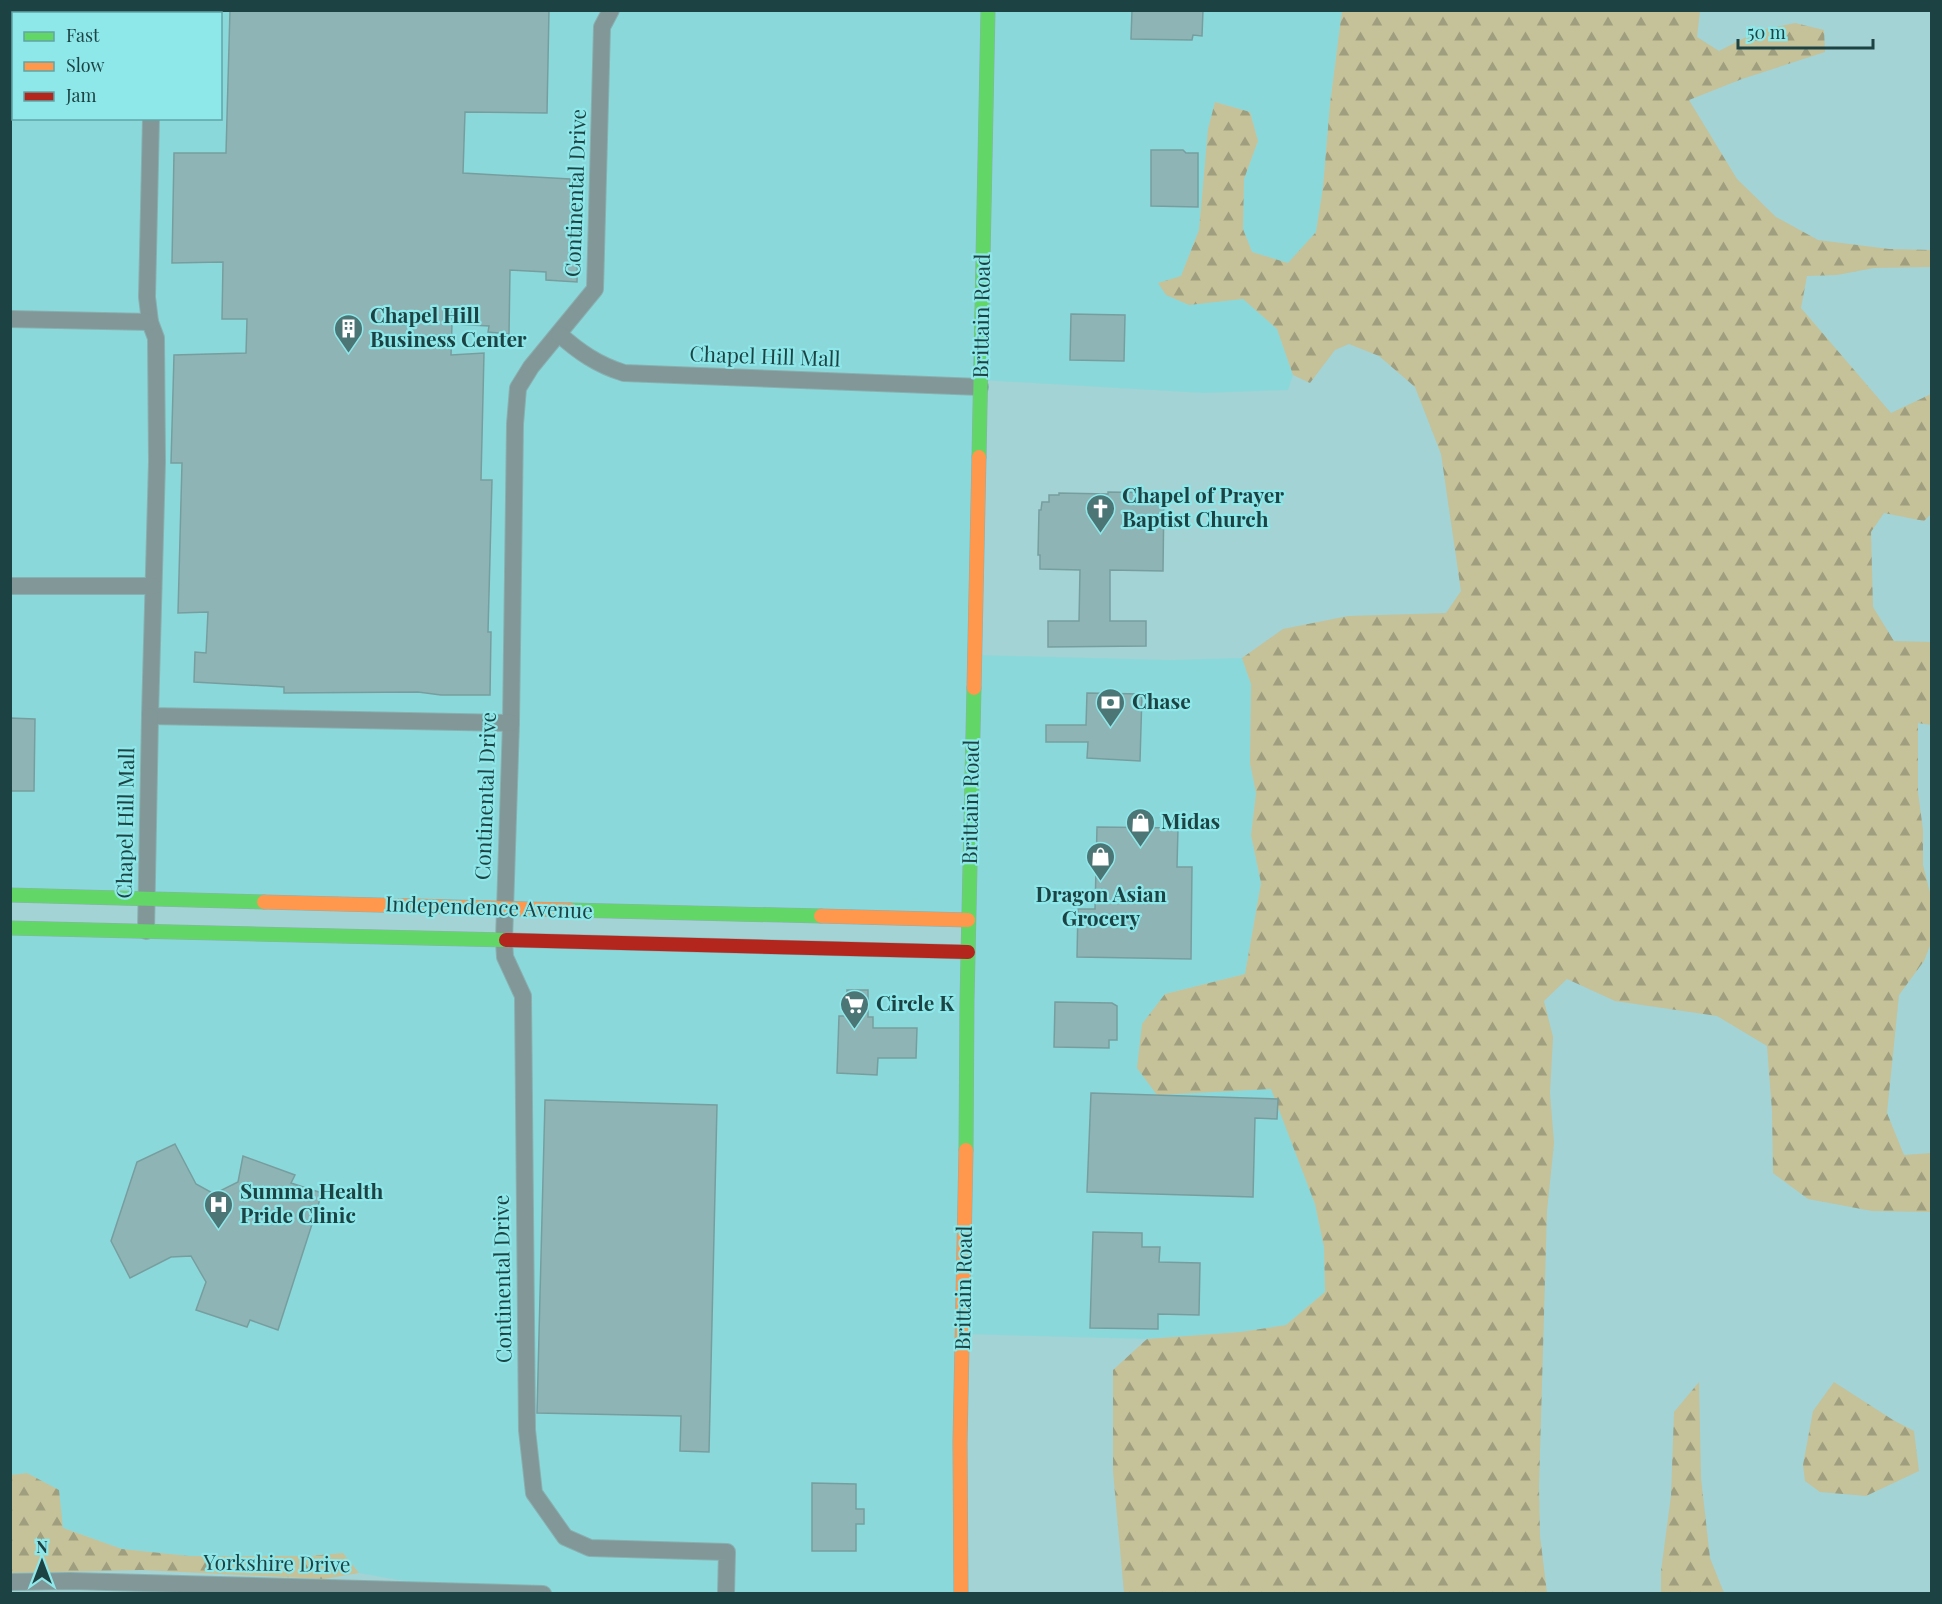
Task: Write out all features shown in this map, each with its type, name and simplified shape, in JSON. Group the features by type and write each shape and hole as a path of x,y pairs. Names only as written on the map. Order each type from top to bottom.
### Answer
{"street":[{"name":"Continental Drive","path":"611,10 602,27 597,282 591,295 531,367 518,388 515,428 511,723 504,941 505,957 523,996 527,1430 534,1493 565,1537 590,1548 727,1552 726,1593"},
{"name":"Brittain Road","path":"961,1593 960,1443 966,1233 968,920 988,10"},
{"name":"Chapel Hill Mall","path":"146,931 157,462 156,338 150,322 147,297 151,120"},
{"path":"10,319 150,322"},
{"name":"Chapel Hill Mall","path":"559,334 584,355 610,369 624,373 980,387"},
{"path":"10,585 153,586"},
{"path":"150,717 511,723"},
{"name":"Independence Avenue","path":"10,896 968,920"},
{"name":"Independence Avenue","path":"10,928 968,952"},
{"name":"Yorkshire Drive","path":"10,1582 70,1581 239,1589 543,1593"}],"shaded area":[{"path":"11,11 1342,11 1316,233 1288,263 1252,252 1243,229 1244,179 1258,141 1250,112 1215,102 1208,129 1199,230 1181,276 1220,301 1243,298 1277,329 1293,375 1288,390 1204,393 981,380 975,655 1170,660 1242,658 1251,684 1250,763 1256,793 1251,835 1261,883 1245,974 1165,994 1157,1095 1271,1088 1315,1204 1324,1247 1325,1292 1286,1325 1240,1332 1147,1339 963,1334 961,1593 543,1594 460,1591 359,1573 343,1553 310,1556 189,1556 122,1549 63,1528 27,1473 11,1475 11,928 967,952 968,921 11,895"}],"green space":[{"path":"1342,11 1700,11 1697,37 1719,51 1760,30 1795,23 1824,30 1825,52 1742,79 1689,100 1737,179 1776,217 1818,240 1889,249 1931,250 1931,267 1874,268 1837,275 1807,276 1801,308 1891,413 1931,394 1931,514 1924,521 1884,513 1871,532 1873,607 1894,641 1931,642 1931,725 1918,723 1918,792 1923,830 1923,865 1931,897 1931,943 1924,961 1899,995 1887,1113 1904,1155 1931,1153 1931,1212 1872,1211 1808,1199 1773,1173 1772,1111 1767,1046 1717,1016 1615,1001 1567,979 1544,1001 1553,1037 1550,1093 1554,1143 1547,1211 1539,1487 1540,1536 1547,1593 1124,1593 1113,1471 1113,1370 1147,1339 1240,1332 1286,1325 1325,1292 1324,1247 1315,1204 1271,1089 1157,1095 1137,1068 1142,1024 1165,994 1245,974 1261,883 1251,835 1256,793 1250,763 1251,684 1242,658 1283,629 1348,616 1446,613 1461,591 1441,454 1415,387 1379,356 1349,344 1335,350 1310,383 1293,375 1277,329 1243,299 1189,305 1166,295 1158,283 1181,276 1199,230 1208,129 1215,102 1250,112 1258,141 1244,179 1243,229 1252,252 1288,263 1316,232"},
{"path":"1699,1382 1701,1478 1710,1558 1724,1593 1661,1593 1661,1571 1671,1496 1674,1412"},
{"path":"1834,1382 1914,1431 1919,1471 1866,1496 1820,1492 1805,1481 1803,1465 1813,1411"},
{"path":"27,1473 59,1490 63,1528 122,1549 189,1556 310,1556 343,1553 359,1573 324,1579 142,1570 11,1573 11,1475"}],"building":[{"name":"Chapel Hill Business Center","path":"230,10 549,10 547,113 465,112 463,173 570,179 570,184 579,182 577,282 546,280 546,272 510,270 509,334 488,332 489,326 452,324 451,355 484,353 481,480 492,480 488,632 491,632 490,695 441,695 418,692 284,693 284,687 194,682 195,652 206,653 208,612 178,613 182,463 171,463 174,355 246,353 247,319 222,319 223,262 172,263 174,153 226,153"},
{"path":"1132,10 1203,10 1202,36 1193,35 1192,40 1131,39"},
{"path":"1151,150 1183,150 1186,153 1198,153 1198,207 1151,206"},
{"path":"1071,314 1125,315 1124,361 1070,360"},
{"name":"Chapel of Prayer Baptist Church","path":"1108,492 1164,493 1163,571 1110,570 1110,621 1146,621 1146,646 1048,647 1048,621 1079,621 1080,570 1040,569 1039,510 1041,510 1042,502 1049,502 1049,495 1059,495 1059,493 1108,494"},
{"path":"1087,693 1142,694 1140,761 1087,758 1088,742 1046,742 1046,725 1086,725"},
{"path":"10,718 35,719 34,791 10,791"},
{"path":"1097,827 1178,828 1177,867 1192,867 1191,959 1077,957 1078,909 1095,909"},
{"path":"847,990 868,990 868,1017 873,1017 873,1028 917,1028 916,1058 878,1058 877,1075 837,1073 839,1016 847,1016"},
{"path":"1055,1002 1112,1003 1117,1006 1117,1040 1109,1040 1109,1048 1054,1047"},
{"path":"1091,1093 1278,1099 1277,1119 1255,1118 1253,1197 1087,1192"},
{"path":"545,1100 717,1105 709,1452 680,1451 681,1416 537,1413"},
{"path":"175,1144 196,1184 214,1194 238,1182 243,1156 295,1175 291,1183 322,1193 278,1330 250,1320 247,1327 196,1310 206,1282 191,1256 171,1257 130,1278 111,1241 137,1162"},
{"path":"1093,1232 1142,1233 1142,1247 1160,1247 1159,1262 1200,1263 1199,1315 1158,1314 1158,1329 1090,1328"},
{"path":"812,1483 856,1484 856,1509 864,1509 864,1524 856,1524 856,1551 812,1551"}],"traffic: fast":[{"path":"979,457 988,10"},
{"path":"966,1150 974,688"},
{"path":"10,895 264,902"},
{"path":"570,910 821,916"},
{"path":"10,928 506,940"}],"traffic: slow":[{"path":"974,688 979,457"},
{"path":"264,902 570,910"},
{"path":"821,916 968,920"},
{"path":"961,1594 960,1443 966,1150"}],"traffic: jam":[{"path":"506,940 968,952"}],"place":[{"name":"Chapel Hill Business Center","path":"349,354"},
{"name":"Chapel of Prayer Baptist Church","path":"1101,534"},
{"name":"Chase","path":"1111,728"},
{"name":"Midas","path":"1140,848"},
{"name":"Dragon Asian Grocery","path":"1101,882"},
{"name":"Circle K","path":"855,1030"},
{"name":"Summa Health Pride Clinic","path":"219,1230"}]}
